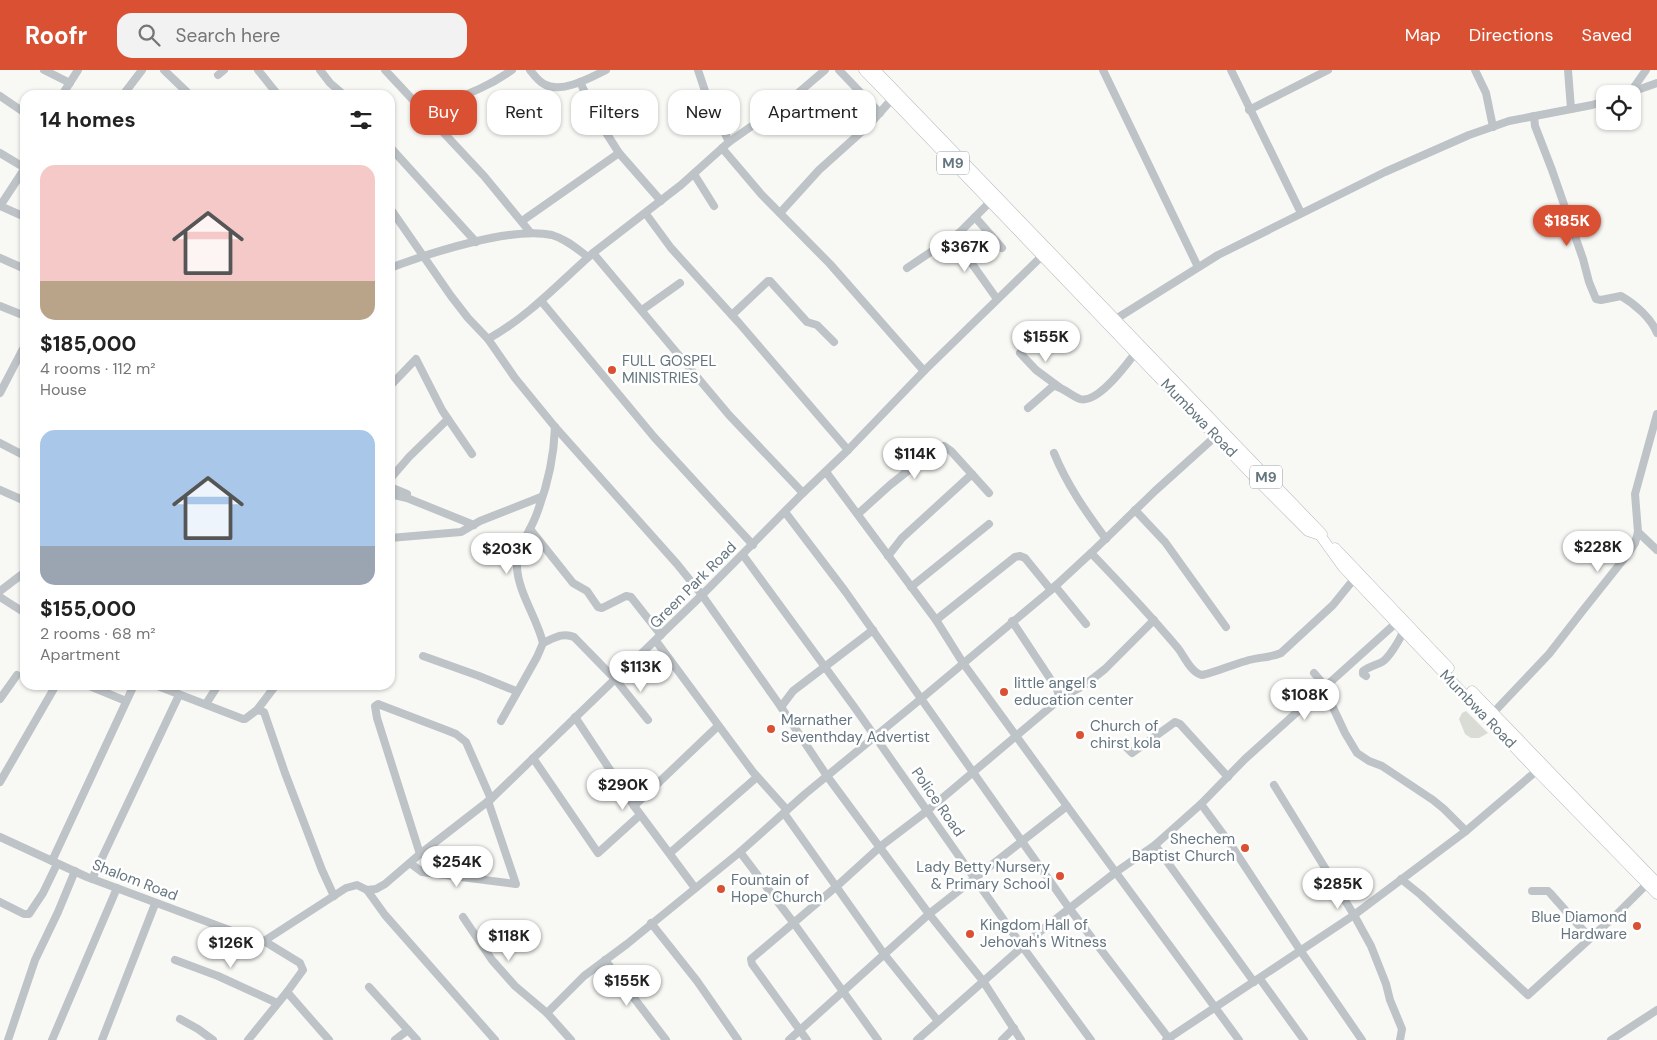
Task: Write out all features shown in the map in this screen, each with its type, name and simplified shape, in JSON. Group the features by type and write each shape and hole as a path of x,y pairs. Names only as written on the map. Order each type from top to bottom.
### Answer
{"main road":[{"name":"Mumbwa Road","path":"864,70 993,199 1493,713 1540,768"},
{"name":"Mumbwa Road","path":"875,70 993,199 1042,256 1112,321 1136,352 1164,376 1216,436 1308,530 1320,535 1342,567 1652,882 1657,894"}],"street":[{"path":"44,70 70,83"},
{"path":"65,90 78,70"},
{"path":"127,90 142,70"},
{"path":"164,70 184,90"},
{"path":"258,70 274,90"},
{"path":"320,70 338,90"},
{"path":"385,70 410,96"},
{"path":"477,90 498,80 512,70"},
{"path":"530,70 546,86 554,87 580,82 606,70"},
{"path":"698,70 705,91 729,142"},
{"path":"488,339 499,334 542,302 590,255 646,214 729,142 759,120 784,105 825,70"},
{"path":"840,70 880,113"},
{"path":"1103,70 1198,267"},
{"path":"1231,70 1301,213"},
{"path":"1249,110 1328,70"},
{"path":"1475,70 1486,93 1493,126"},
{"path":"1568,70 1571,109"},
{"path":"1634,85 1646,70"},
{"path":"580,82 598,120 619,154 661,201"},
{"path":"1641,89 1657,83"},
{"path":"0,96 20,110"},
{"path":"780,213 819,170 856,137 892,99"},
{"path":"1112,321 1218,255 1385,172 1493,126 1596,103"},
{"path":"1534,116 1535,126 1596,299 1601,300 1621,296 1639,309 1657,333"},
{"path":"446,135 484,176 530,232"},
{"path":"722,148 761,194 830,264 924,371"},
{"path":"0,153 20,165"},
{"path":"395,153 476,242"},
{"path":"522,221 619,154"},
{"path":"694,174 714,206"},
{"path":"20,176 0,206 20,215"},
{"path":"908,268 959,233 993,199"},
{"path":"646,214 671,248 732,315 848,450"},
{"path":"395,215 456,304 488,339 515,378 555,428 677,564 702,596 781,707 827,776 929,914 983,981 1021,1040"},
{"path":"975,217 1002,248"},
{"path":"395,266 424,255 476,242 530,232 554,236 567,241 590,255 642,310 730,415 803,494"},
{"path":"959,233 970,261 997,299"},
{"name":"Green Park Road","path":"264,940 346,888 357,884 367,890 376,889 489,800 702,596 924,371 1042,256"},
{"path":"0,258 20,267"},
{"path":"732,315 770,281 807,322 817,325 834,342"},
{"path":"642,310 680,283"},
{"path":"542,302 654,436 753,545"},
{"path":"0,306 20,314"},
{"path":"1020,353 1036,370 1059,387 1080,399 1090,398 1099,394 1136,352"},
{"path":"0,393 20,355"},
{"path":"395,381 416,358 448,419 472,454"},
{"path":"1028,408 1052,387 1059,387"},
{"path":"1493,713 1527,679 1554,648 1628,556 1638,532 1635,494 1657,414"},
{"path":"395,473 448,419"},
{"path":"501,721 516,691 537,657 543,642 530,612 517,569 520,549 537,513 554,447 555,428"},
{"path":"547,1014 584,976 740,852 785,811 1053,588 1216,436"},
{"path":"0,443 20,453"},
{"path":"858,514 890,485 939,446 944,446 951,450 989,493"},
{"path":"1054,453 1062,473 1078,500 1106,539"},
{"path":"826,472 936,620 963,664 1239,1040"},
{"path":"888,556 902,538 972,474"},
{"path":"395,489 437,506"},
{"path":"0,490 20,499"},
{"path":"395,495 407,498 474,525"},
{"path":"395,538 461,532 480,521 541,497"},
{"path":"1135,510 1166,542 1226,627"},
{"path":"785,512 922,698 1069,908 1168,1040 1300,950 1354,916 1466,831 1540,768"},
{"path":"911,587 989,524"},
{"path":"530,529 573,583 587,591 598,607 602,608 626,596 631,597 718,726 785,811 884,954 938,1021"},
{"path":"1638,532 1657,550"},
{"path":"1091,553 1154,620 1179,649 1194,671 1202,675 1219,671 1247,660 1281,653 1333,605 1354,579"},
{"name":"Police Road","path":"743,555 875,736 1022,946 1092,1040"},
{"path":"936,620 1016,557 1020,556 1025,558 1086,624"},
{"path":"0,590 20,576"},
{"path":"0,597 20,610"},
{"path":"807,1040 752,964 751,959 837,886 880,846 927,811 1060,699 1086,684 1105,669 1154,620"},
{"path":"1012,621 1056,689 1060,699"},
{"path":"1366,676 1363,674 1363,671 1384,661 1394,645 1400,641 1400,627"},
{"path":"917,1040 1022,946 1116,872 1155,846 1201,804 1245,759 1324,689 1400,627"},
{"path":"781,707 792,691 873,630"},
{"path":"543,642 568,634 574,637 616,680 648,720"},
{"path":"423,656 516,691"},
{"path":"1314,672 1345,733 1357,752 1369,761 1382,766 1433,800 1466,831"},
{"path":"0,699 17,675"},
{"path":"0,782 53,690"},
{"path":"99,690 126,701"},
{"path":"0,902 24,914 29,914 43,893 54,862 132,690"},
{"path":"172,690 179,695 245,719 257,710 272,690"},
{"path":"206,704 215,690"},
{"path":"92,879 179,695"},
{"path":"410,863 422,872 516,884 489,800 466,742 446,730 378,704 375,706 377,718 420,854"},
{"path":"257,710 264,712 285,773 322,870 334,896"},
{"path":"575,717 640,815 695,888"},
{"path":"1124,745 1132,753 1175,722 1180,724 1228,777"},
{"path":"634,806 718,726"},
{"path":"534,758 598,853 640,815"},
{"path":"670,853 757,777"},
{"path":"1274,785 1354,916 1380,966 1390,1000 1402,1029 1400,1040"},
{"path":"1201,804 1229,842 1362,1040"},
{"path":"789,1040 929,914 1067,806"},
{"name":"Shalom Road","path":"0,837 92,879 155,904 256,940 264,940 300,963 302,967 302,972 287,992"},
{"path":"1155,846 1304,1040"},
{"path":"740,852 878,1040"},
{"path":"8,1040 35,960 75,871"},
{"path":"1401,879 1528,995 1652,882"},
{"path":"52,1040 117,888"},
{"path":"367,890 385,915 495,1040"},
{"path":"1532,891 1548,891 1590,938"},
{"path":"102,1040 155,904"},
{"path":"463,917 492,960 515,986 547,1014 571,1040"},
{"path":"651,923 697,981 738,1040"},
{"path":"175,960 218,976 277,1003"},
{"path":"605,960 666,1040"},
{"path":"369,986 417,1040"},
{"path":"248,1040 287,992 329,1040"},
{"path":"1610,1040 1657,1010"},
{"path":"180,1019 213,1040"},
{"path":"1002,1040 1014,1028"},
{"path":"395,1040 408,1030"},
{"path":"317,1040 324,1033"}],"shaded area":[{"path":"1466,711 1488,733 1479,738 1471,738 1465,734 1459,719 1462,713"}],"place":[{"name":"FULL GOSPEL MINISTRIES","path":"612,370"},
{"name":"little angel s education center","path":"1004,692"},
{"name":"Marnather Seventhday Advertist","path":"771,729"},
{"name":"Church of chirst kola","path":"1080,735"},
{"name":"Shechem Baptist Church","path":"1245,848"},
{"name":"Lady Betty Nursery & Primary School","path":"1060,876"},
{"name":"Fountain of Hope Church","path":"721,889"},
{"name":"Blue Diamond Hardware","path":"1637,926"},
{"name":"Kingdom Hall of Jehovah's Witness","path":"970,934"}]}
